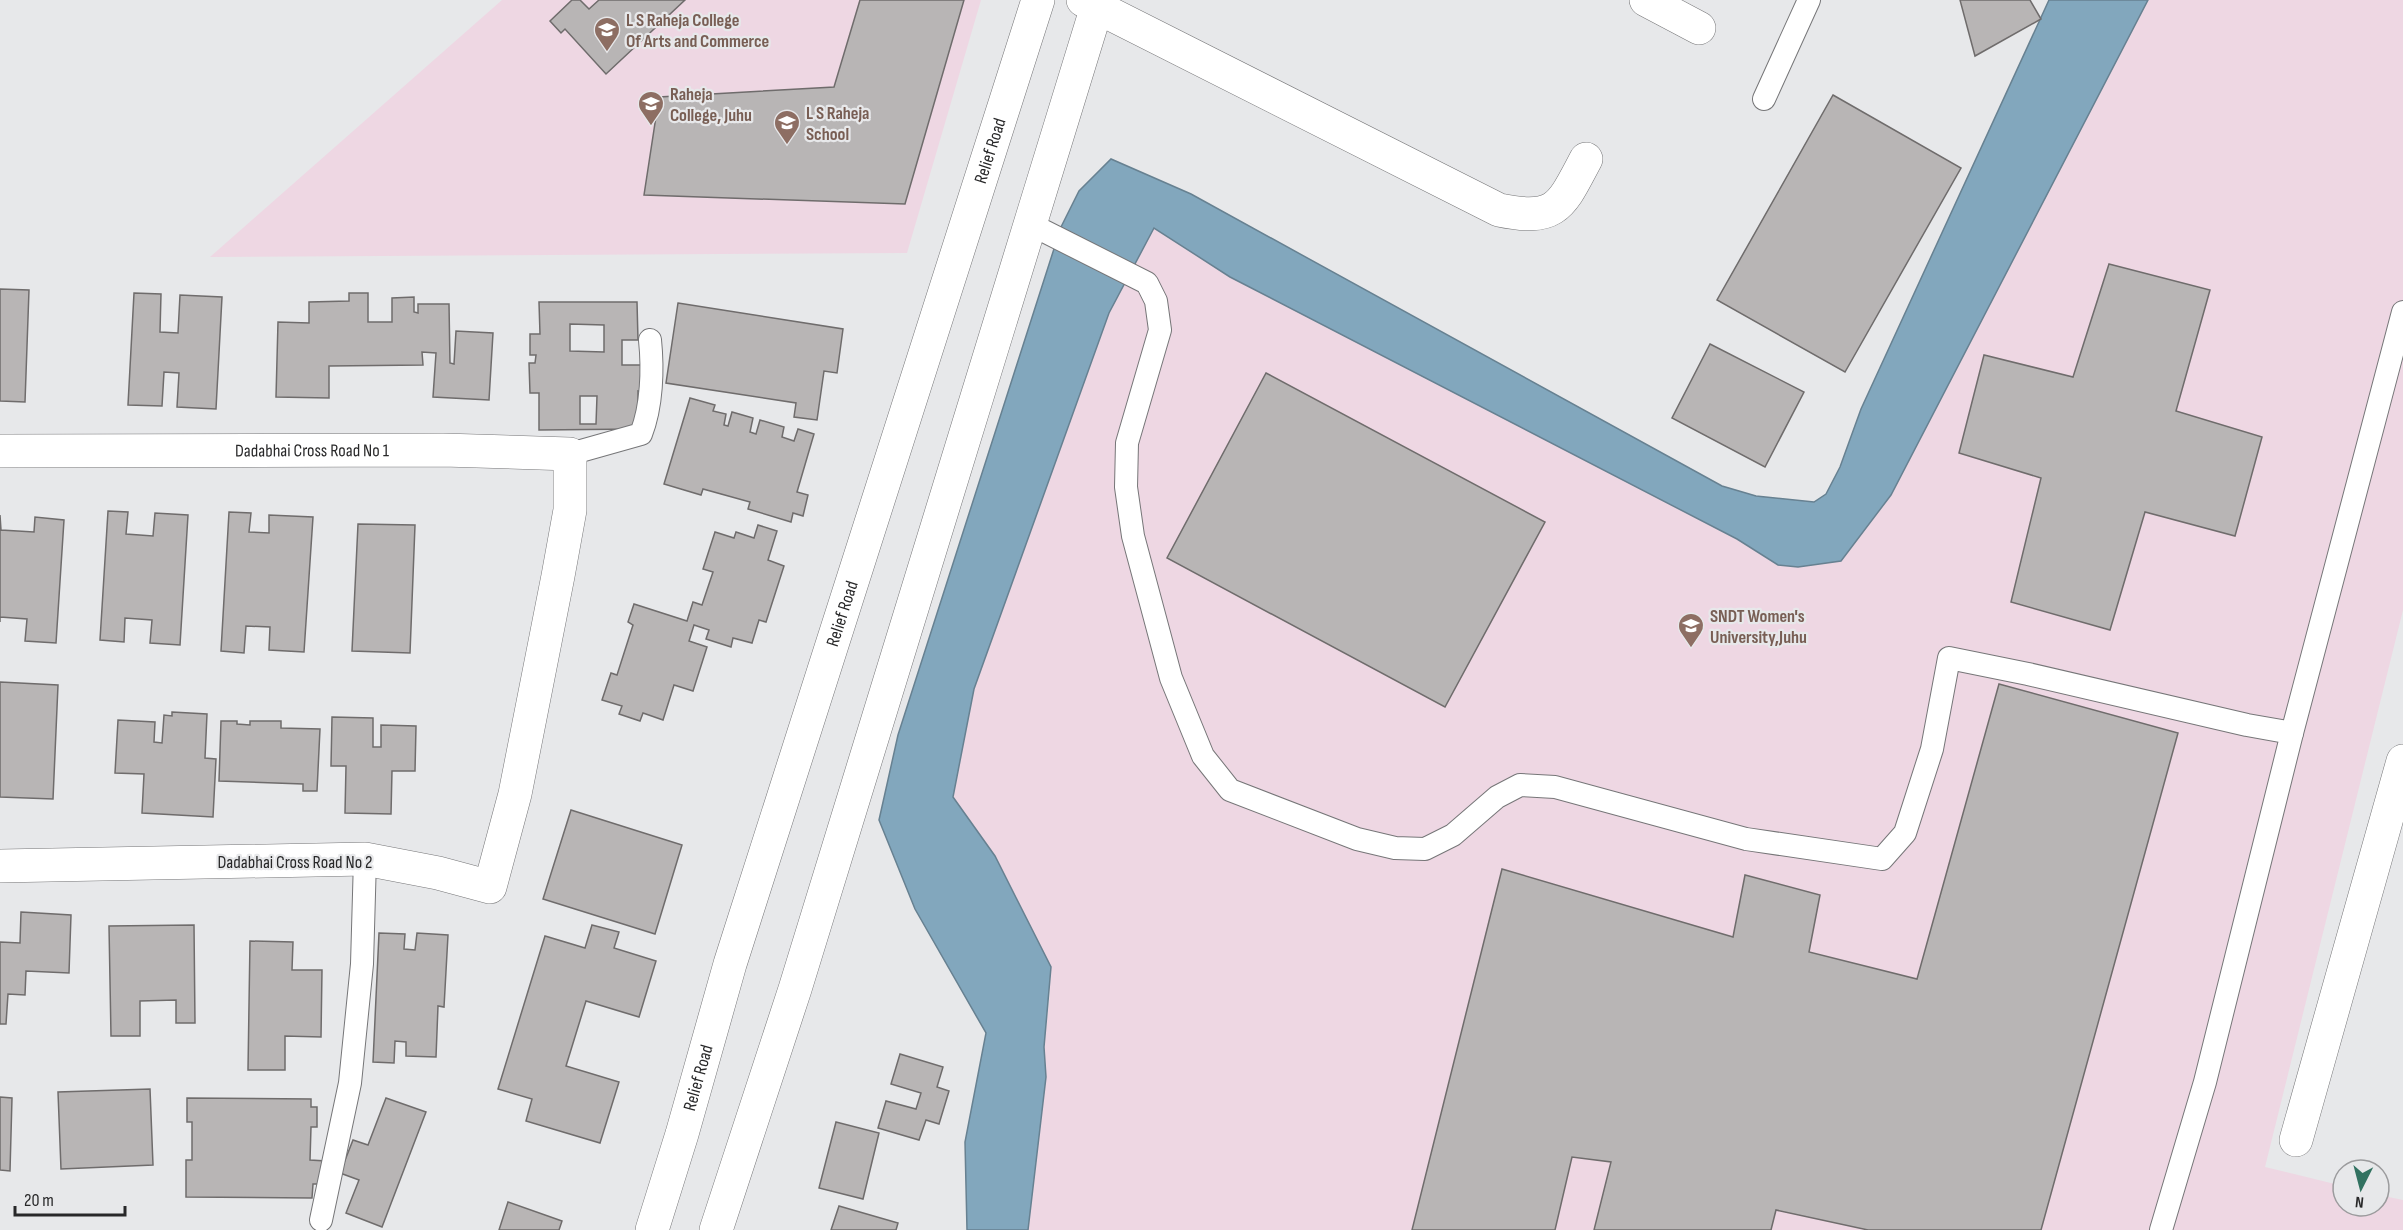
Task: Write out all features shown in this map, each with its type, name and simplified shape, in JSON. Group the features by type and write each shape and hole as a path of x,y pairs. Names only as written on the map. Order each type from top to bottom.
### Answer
{"street":[{"name":"Relief Road","path":"652,1230 730,964 1038,0"},
{"path":"1646,0 1699,28"},
{"path":"717,1230 795,989 1030,224 1093,2 1499,210 1524,215 1551,211 1564,200 1586,159"},
{"name":"Dadabhai Cross Road No 1","path":"0,451 443,450 570,454"},
{"name":"Dadabhai Cross Road No 2","path":"0,866 365,859 438,873 490,887 515,794 570,510 570,454"},
{"path":"2296,1140 2403,761"}],"lane":[{"path":"1764,99 1809,0"},
{"path":"1030,224 1147,283 1156,301 1160,330 1127,443 1126,487 1133,536 1171,678 1203,756 1230,790 1357,839 1395,848 1425,849 1453,835 1497,797 1521,785 1555,787 1746,839 1882,859 1905,833 1932,749 1949,658 2292,733"},
{"path":"2161,1230 2205,1082 2292,733 2403,312"},
{"path":"570,454 641,434 646,421 652,359 650,340"},
{"path":"321,1220 350,1083 362,964 365,859"}],"shaded area":[{"name":"Raheja College, Juhu","path":"502,0 981,0 907,253 210,257"},
{"name":"SNDT Women's University,Juhu","path":"2148,0 2403,0 2403,610 2265,1167 2331,1183 2331,1218 2391,1218 2391,1198 2403,1200 2403,1230 1028,1230 1046,1077 1044,1047 1050,992 953,797 974,689 1109,313 1154,228 1230,277 1737,539 1778,565 1841,561 1891,495"}],"water":[{"path":"2049,0 2148,0 1891,495 1841,561 1798,567 1778,565 1737,539 1230,277 1154,228 1109,313 974,689 953,797 995,856 1051,967 1044,1047 1046,1077 1028,1230 967,1230 965,1142 986,1033 915,909 879,820 898,735 1061,227 1079,191 1111,159 1191,194 1722,486 1756,496 1814,502 1826,494 1840,467 1861,409"}],"building":[{"name":"L S Raheja College Of Arts and Commerce","path":"572,0 580,0 589,9 599,0 685,0 606,74 565,29 561,33 550,21"},
{"name":"L S Raheja School","path":"860,0 964,0 905,204 644,195 659,97 834,87"},
{"path":"1960,0 2030,0 2041,19 1975,56"},
{"path":"1833,95 1961,168 1845,372 1717,300"},
{"path":"2109,264 2210,290 2176,411 2262,437 2235,536 2145,512 2110,630 2011,602 2041,478 1959,453 1984,355 2073,377"},
{"path":"0,289 29,290 25,402 0,401"},
{"path":"134,293 161,294 160,332 178,333 180,295 222,297 216,409 177,407 179,373 164,372 162,406 128,405"},
{"path":"349,293 368,293 368,322 392,322 392,298 414,297 414,312 418,313 418,304 449,304 450,363 454,364 456,331 493,333 489,400 433,397 436,353 422,352 423,365 329,366 329,398 276,397 278,322 309,323 309,302 349,301"},
{"path":"539,302 637,302 638,340 622,340 622,365 643,365 643,392 638,391 638,429 539,430 539,393 530,393 529,363 535,363 536,355 530,355 530,334 540,334","holes":["570,324 604,325 604,352 570,351","580,396 597,396 596,424 580,424"]},
{"path":"678,303 843,329 837,373 824,371 817,420 794,417 796,403 666,383"},
{"path":"1710,344 1804,392 1765,467 1672,418"},
{"path":"1266,373 1545,522 1445,707 1167,558"},
{"path":"690,398 715,405 713,411 726,414 724,425 728,426 732,412 753,418 750,432 756,434 760,420 784,427 782,437 794,441 798,429 814,434 797,492 808,495 803,516 793,513 791,522 748,509 750,502 703,489 701,495 664,484"},
{"path":"108,511 128,512 126,534 153,536 155,513 188,515 180,645 150,643 152,620 125,618 124,642 100,640"},
{"path":"229,512 251,513 249,532 269,533 269,515 313,517 304,652 269,650 270,627 246,626 244,653 221,651"},
{"path":"0,515 1,530 34,532 35,517 64,520 56,643 25,641 27,619 0,617"},
{"path":"358,524 415,525 410,653 352,651"},
{"path":"758,525 777,531 768,560 784,566 766,622 759,620 752,643 733,638 731,647 706,639 709,630 694,625 689,641 707,647 693,691 674,685 663,720 643,713 640,721 619,714 622,706 602,700 611,673 617,675 633,625 628,622 634,604 687,621 693,602 702,605 713,572 703,569 715,532 734,538 736,532 754,538"},
{"path":"0,682 58,685 53,799 0,797"},
{"path":"1999,684 2178,733 2041,1230 1868,1230 1776,1210 1771,1230 1594,1230 1611,1162 1572,1157 1555,1230 1412,1230 1502,869 1733,937 1745,875 1820,895 1809,952 1917,979"},
{"path":"172,712 207,714 205,758 216,759 213,817 142,813 144,774 115,773 118,720 155,722 154,742 162,743 164,715 172,716"},
{"path":"332,717 373,718 373,747 381,747 381,725 416,726 415,771 392,771 391,814 345,813 346,766 331,766"},
{"path":"221,721 237,721 237,724 250,725 250,721 281,721 281,728 320,729 317,791 303,791 303,784 219,781"},
{"path":"571,810 682,845 655,934 543,899"},
{"path":"21,912 71,915 69,973 26,971 25,995 8,994 6,1024 0,1024 0,942 20,943"},
{"path":"194,925 195,1023 176,1023 176,1000 140,1001 140,1036 111,1036 109,926"},
{"path":"592,925 619,932 614,948 656,961 639,1017 586,1001 566,1066 619,1082 600,1143 526,1121 532,1099 498,1089 545,936 585,948"},
{"path":"379,933 405,934 404,949 415,950 417,933 448,935 444,1007 438,1006 436,1057 406,1056 406,1042 395,1041 394,1063 373,1062"},
{"path":"250,941 293,942 292,970 322,970 321,1037 285,1036 285,1070 248,1070"},
{"path":"900,1054 943,1067 937,1087 949,1091 939,1124 926,1120 919,1140 878,1128 886,1101 916,1109 921,1093 891,1084"},
{"path":"150,1089 153,1165 61,1169 58,1092"},
{"path":"0,1097 12,1098 10,1171 0,1170"},
{"path":"187,1098 311,1099 311,1107 317,1107 317,1127 311,1127 310,1160 326,1161 325,1184 313,1184 312,1198 186,1197 186,1160 192,1160 192,1122 187,1122"},
{"path":"386,1098 426,1112 382,1227 346,1213 359,1180 340,1173 353,1140 368,1145"},
{"path":"836,1122 879,1133 863,1199 819,1188"},
{"path":"508,1202 562,1221 559,1230 499,1230"},
{"path":"839,1206 898,1223 896,1230 831,1230"}],"place":[{"name":"L S Raheja College Of Arts and Commerce","path":"607,53"},
{"name":"Raheja College, Juhu","path":"651,127"},
{"name":"L S Raheja School","path":"787,146"},
{"name":"SNDT Women's University,Juhu","path":"1691,649"}]}
